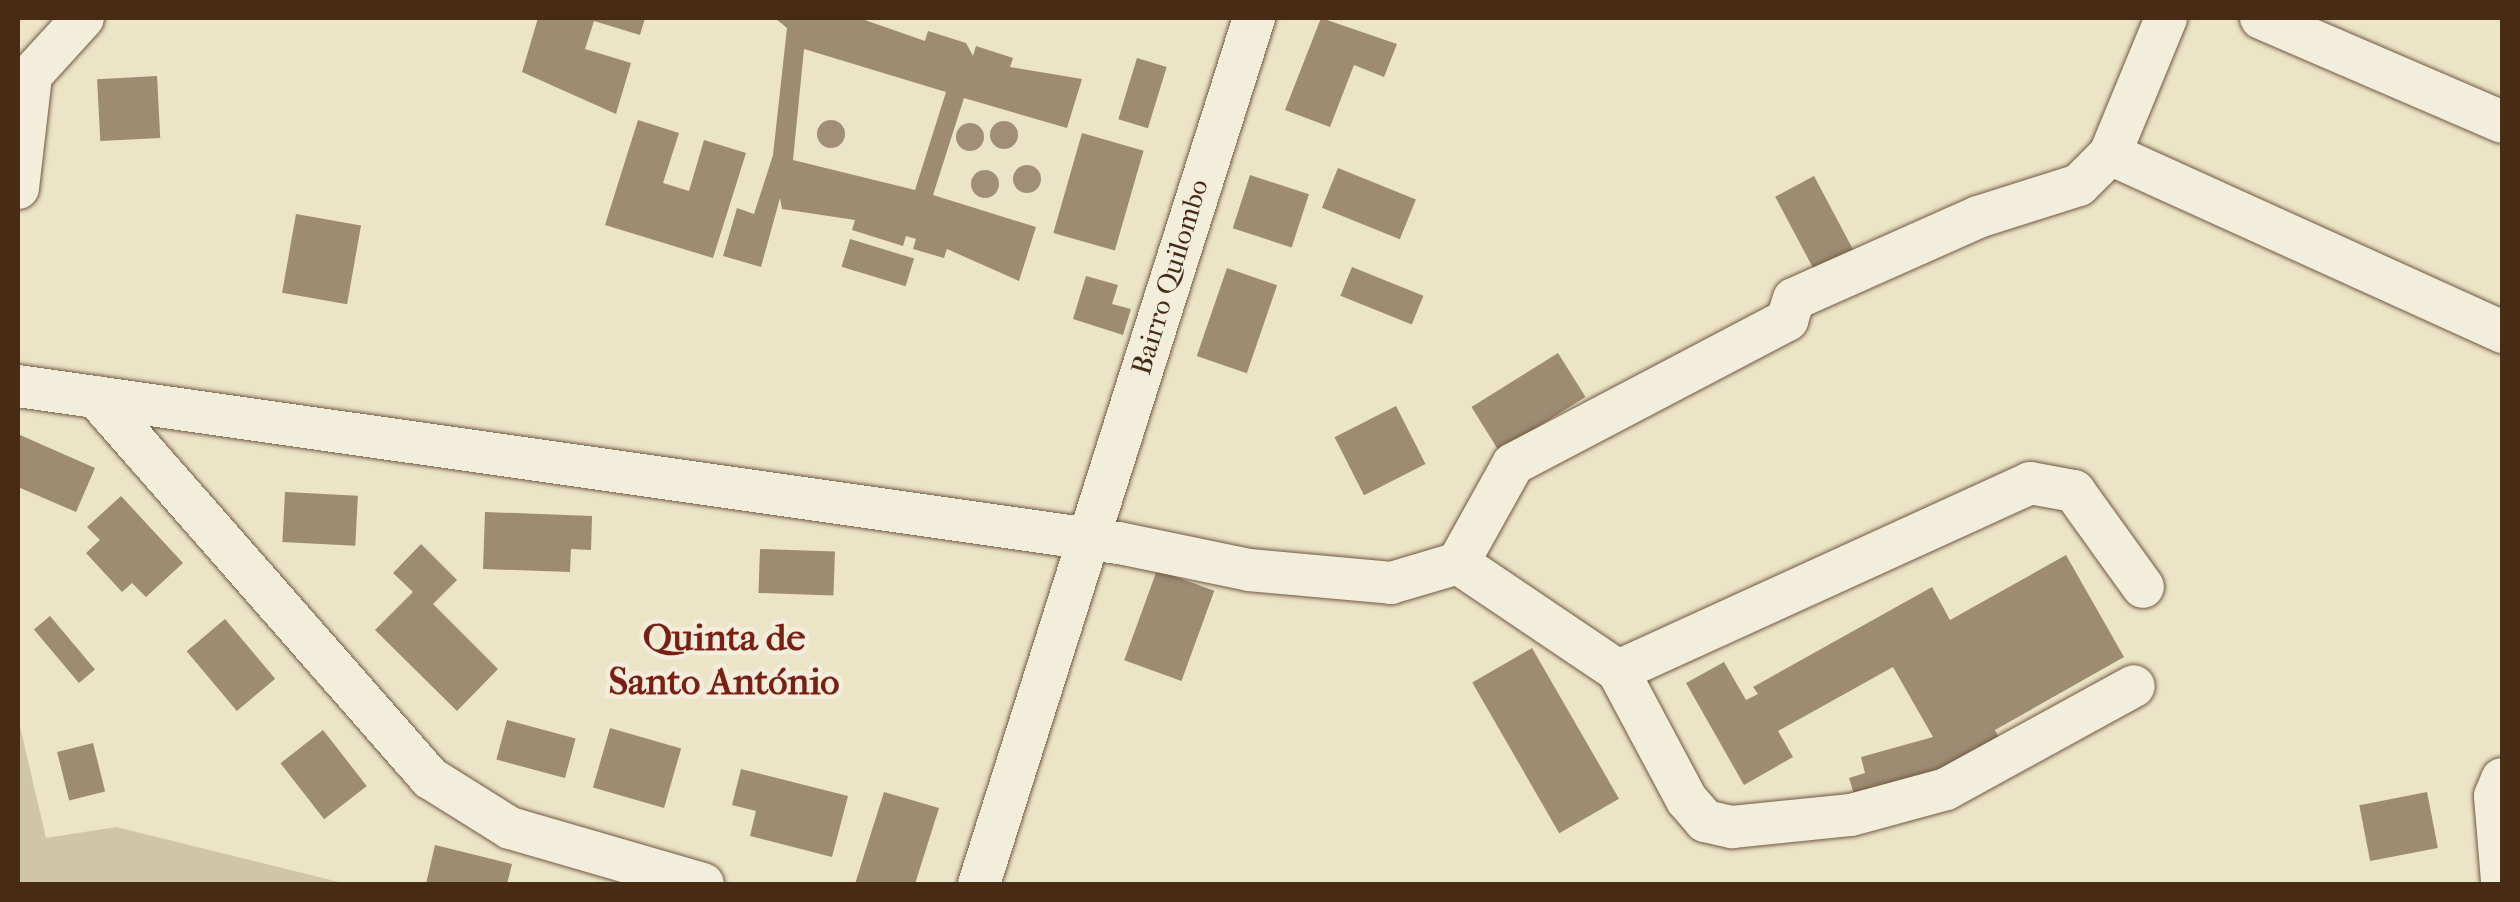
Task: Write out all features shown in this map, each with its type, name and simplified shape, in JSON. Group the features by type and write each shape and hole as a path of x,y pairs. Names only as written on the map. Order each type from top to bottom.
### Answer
{"street":[{"path":"18,188 31,75 83,18"},
{"name":"Bairro Quilombo","path":"979,884 1092,539 1254,18"},
{"path":"18,386 1092,539 1346,581 1391,582 1458,562 1512,464 1788,320 1794,299 1978,216 2079,184 2110,154 2166,18"},
{"path":"2261,18 2502,122"},
{"path":"2110,154 2502,332"},
{"path":"96,397 430,778 510,828 703,884"},
{"path":"1618,671 2030,484 2074,491 2143,587"},
{"path":"1458,562 1618,671 1687,800 1705,821 1732,826 1850,815 1946,789 2134,686"},
{"path":"2502,779 2495,796 2502,882"}],"shaded area":[{"path":"18,718 46,838 116,827 343,883 18,884"}],"building":[{"path":"538,18 645,18 640,35 594,21 585,49 631,63 616,114 522,72"},
{"path":"775,18 859,18 925,41 928,31 966,43 973,56 976,46 1013,58 1010,67 1082,79 1067,128 964,98 933,195 1036,227 1019,281 947,249 944,258 913,249 916,239 906,236 903,246 852,230 855,220 782,209 780,198 761,267 723,256 737,208 754,214 773,155 787,28","holes":["804,49 946,92 915,190 793,160"]},
{"path":"1321,18 1397,44 1384,77 1354,65 1330,127 1285,110"},
{"path":"1137,58 1167,67 1148,128 1118,119"},
{"path":"157,76 160,138 100,141 97,79"},
{"path":"638,120 679,133 663,183 689,191 704,140 746,153 713,258 605,225"},
{"path":"1082,133 1144,151 1115,251 1053,233"},
{"path":"1338,168 1416,199 1400,239 1322,208"},
{"path":"1250,175 1309,194 1292,247 1233,228"},
{"path":"1814,176 1853,250 1815,271 1775,197"},
{"path":"296,214 361,225 347,304 282,293"},
{"path":"850,239 914,259 906,286 842,267"},
{"path":"1352,267 1423,296 1412,325 1340,296"},
{"path":"1227,268 1277,285 1247,373 1197,356"},
{"path":"1086,276 1118,285 1112,304 1131,309 1123,335 1073,319"},
{"path":"1558,353 1586,397 1499,451 1471,407"},
{"path":"1396,406 1426,464 1364,495 1335,437"},
{"path":"20,435 95,468 76,512 18,487"},
{"path":"285,492 358,496 355,546 282,542"},
{"path":"121,496 183,563 146,597 132,583 122,592 86,553 100,540 87,527"},
{"path":"485,512 592,516 591,550 571,549 570,572 483,569"},
{"path":"421,544 457,580 433,604 498,669 457,711 375,630 413,592 393,573"},
{"path":"760,549 835,552 833,596 758,593"},
{"path":"2066,555 2124,657 1995,730 2000,740 1950,767 1854,794 1849,778 1865,773 1861,757 1933,737 1893,667 1778,731 1793,757 1744,785 1686,683 1724,662 1746,700 1758,694 1753,687 1932,587 1950,620"},
{"path":"1157,570 1214,591 1181,681 1124,660"},
{"path":"50,616 95,670 79,683 34,629"},
{"path":"225,619 275,679 237,711 187,651"},
{"path":"1532,648 1619,799 1559,833 1472,682"},
{"path":"507,720 576,738 565,778 496,760"},
{"path":"610,728 681,748 664,808 593,788"},
{"path":"323,730 367,786 324,819 280,763"},
{"path":"93,743 105,792 69,800 57,752"},
{"path":"741,769 848,796 832,857 750,836 756,811 732,805"},
{"path":"884,792 939,808 915,884 855,884"},
{"path":"2427,792 2438,848 2370,861 2359,805"},
{"path":"435,845 512,864 507,884 426,884"}],"district":[{"name":"Quinta de Santo António","path":"724,660"}]}
